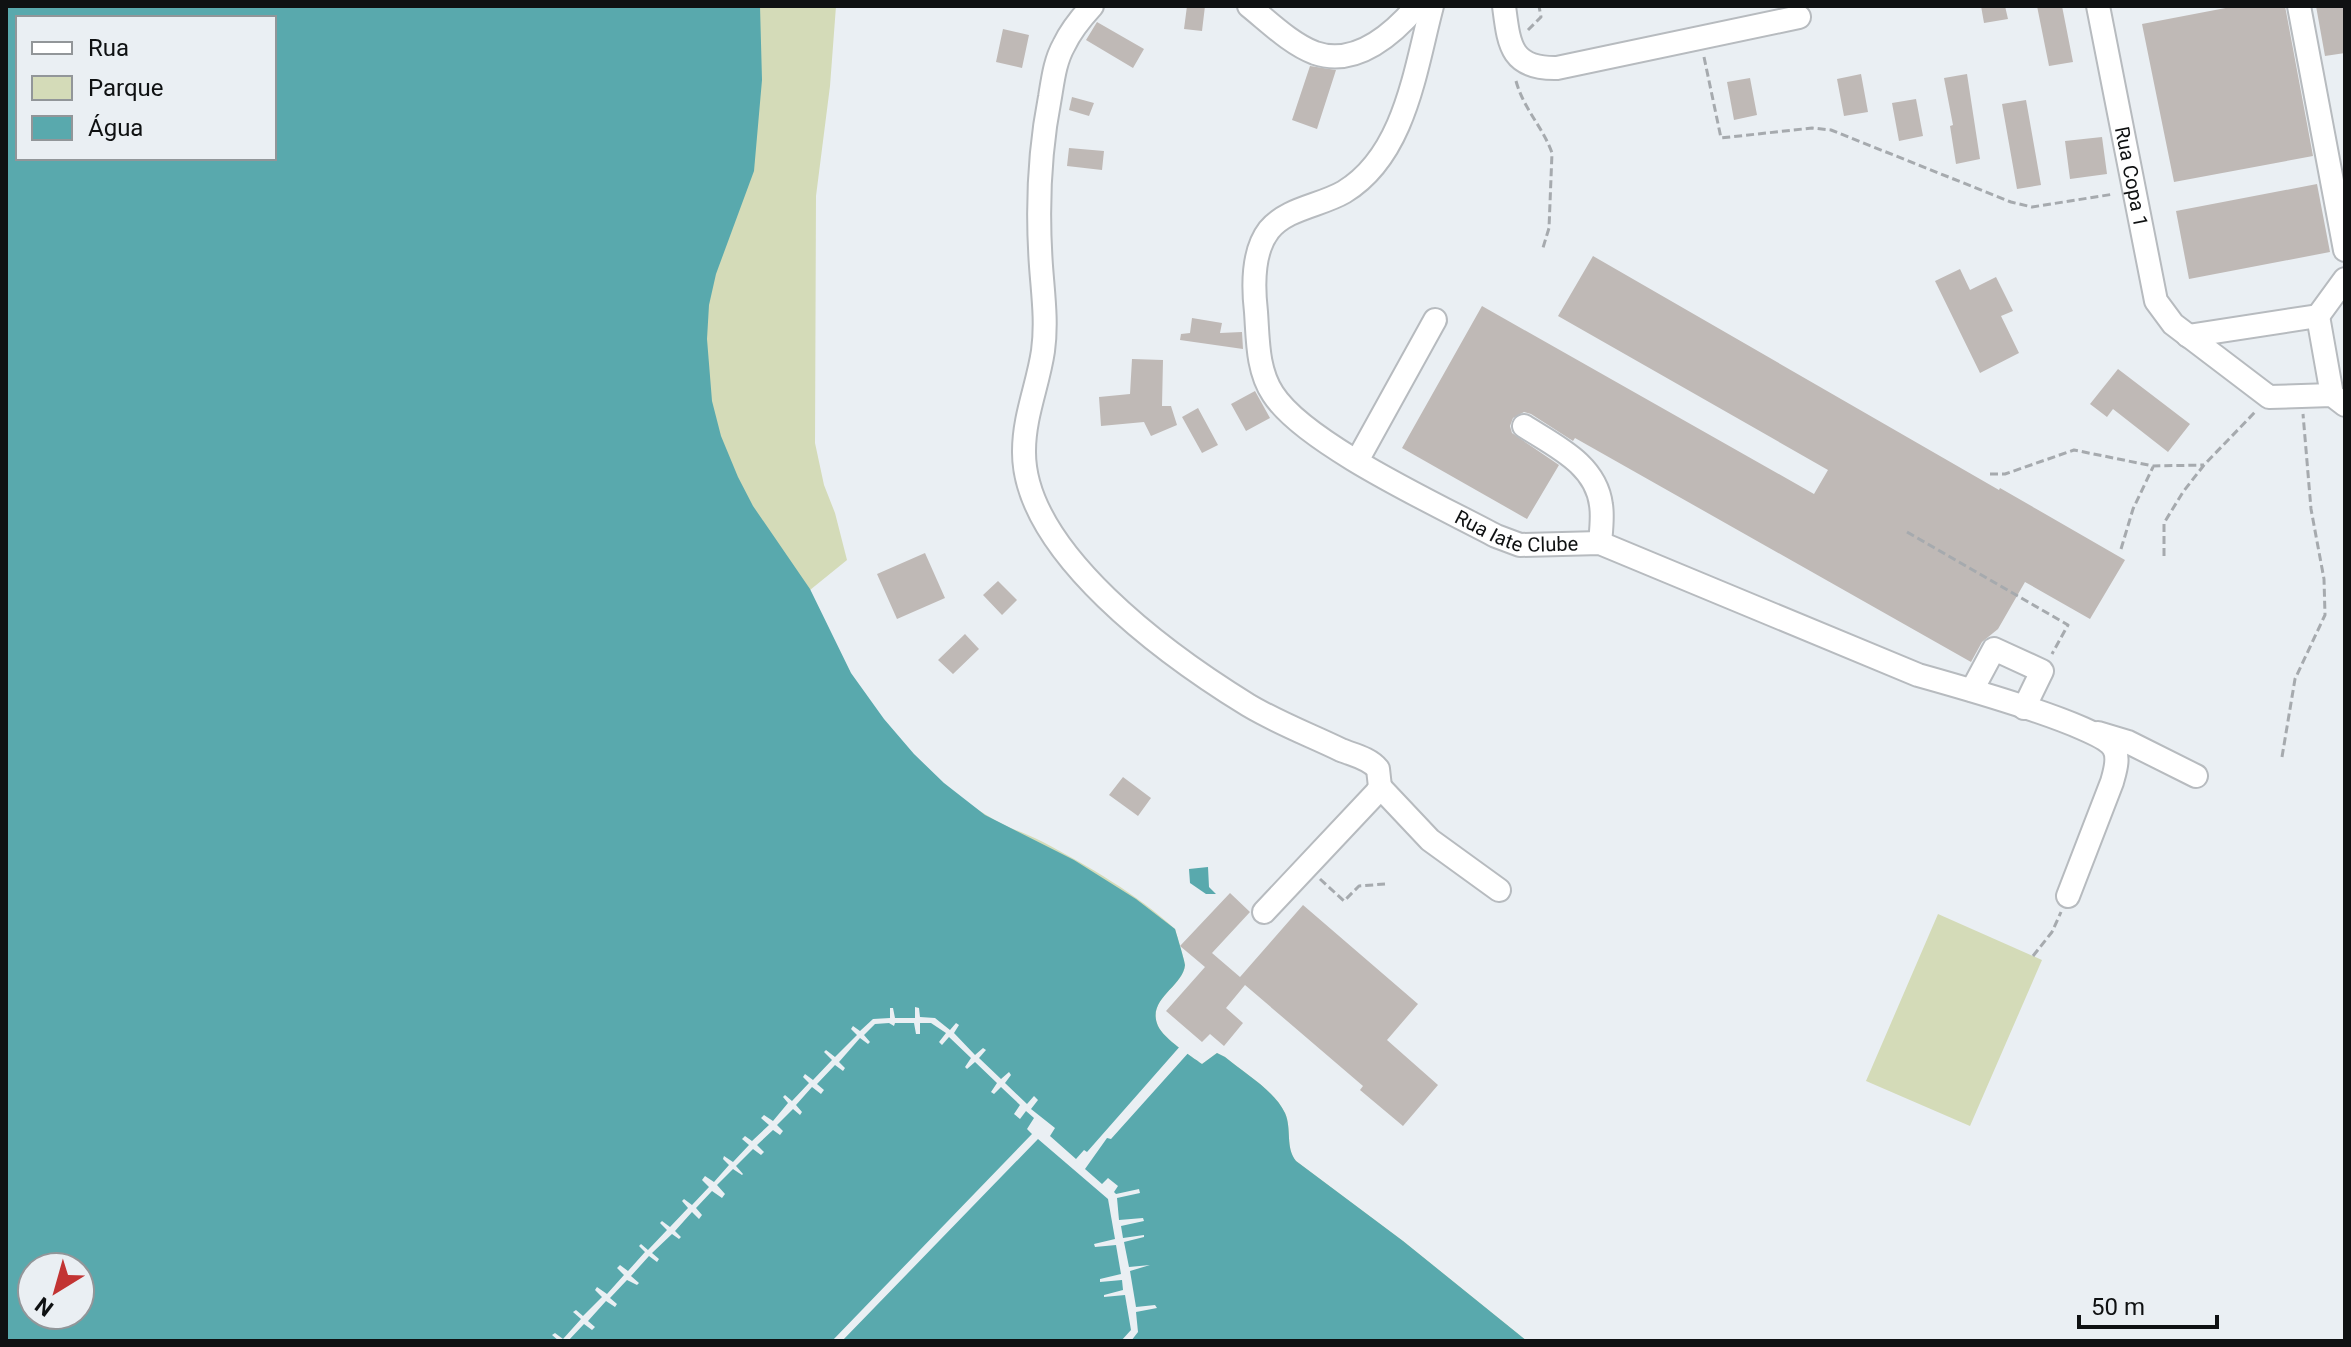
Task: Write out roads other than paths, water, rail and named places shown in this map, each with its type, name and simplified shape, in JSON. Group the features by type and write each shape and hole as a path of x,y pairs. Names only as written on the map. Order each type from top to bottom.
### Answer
{"street":[{"path":"1092,6 1062,47 1046,119 1039,208 1046,323 1043,353 1024,424 1025,468 1034,506 1071,559 1106,598 1203,674 1270,718 1374,764 1380,775 1380,787 1264,912"},
{"path":"1249,6 1299,44 1315,53 1330,56 1360,52 1389,35 1417,6"},
{"name":"Rua Iate Clube","path":"1432,6 1402,114 1390,145 1363,177 1346,191 1278,222 1260,247 1256,265 1255,306 1260,359 1273,395 1308,429 1357,461 1496,536 1520,545 1600,543 1918,675 2128,742 2196,776"},
{"path":"1504,6 1514,53 1526,62 1545,69 1799,17"},
{"name":"Rua Copa 1","path":"2098,6 2156,301 2173,324 2269,397 2302,396 2338,400"},
{"path":"2299,6 2345,250"},
{"path":"2188,336 2318,316 2345,279"},
{"path":"2318,316 2338,400"},
{"path":"1357,461 1435,320"},
{"path":"1524,426 1591,473 1601,504 1600,543"},
{"path":"1972,690 1994,649 2042,671 2024,708"},
{"path":"2068,896 2116,764 2113,747 2096,732"},
{"path":"1380,787 1430,840 1499,890"}],"water":[{"path":"6,6 760,6 762,80 754,171 716,274 709,305 707,339 712,401 721,436 753,506 810,589 851,673 914,754 944,783 985,815 1074,860 1136,899 1175,929 1185,965 1183,973 1157,1008 1158,1026 1178,1047 1202,1064 1217,1053 1258,1082 1285,1113 1291,1150 1296,1161 1403,1241 1527,1341 6,1341"},
{"path":"1208,867 1209,887 1216,894 1206,894 1190,883 1189,869"}]}
